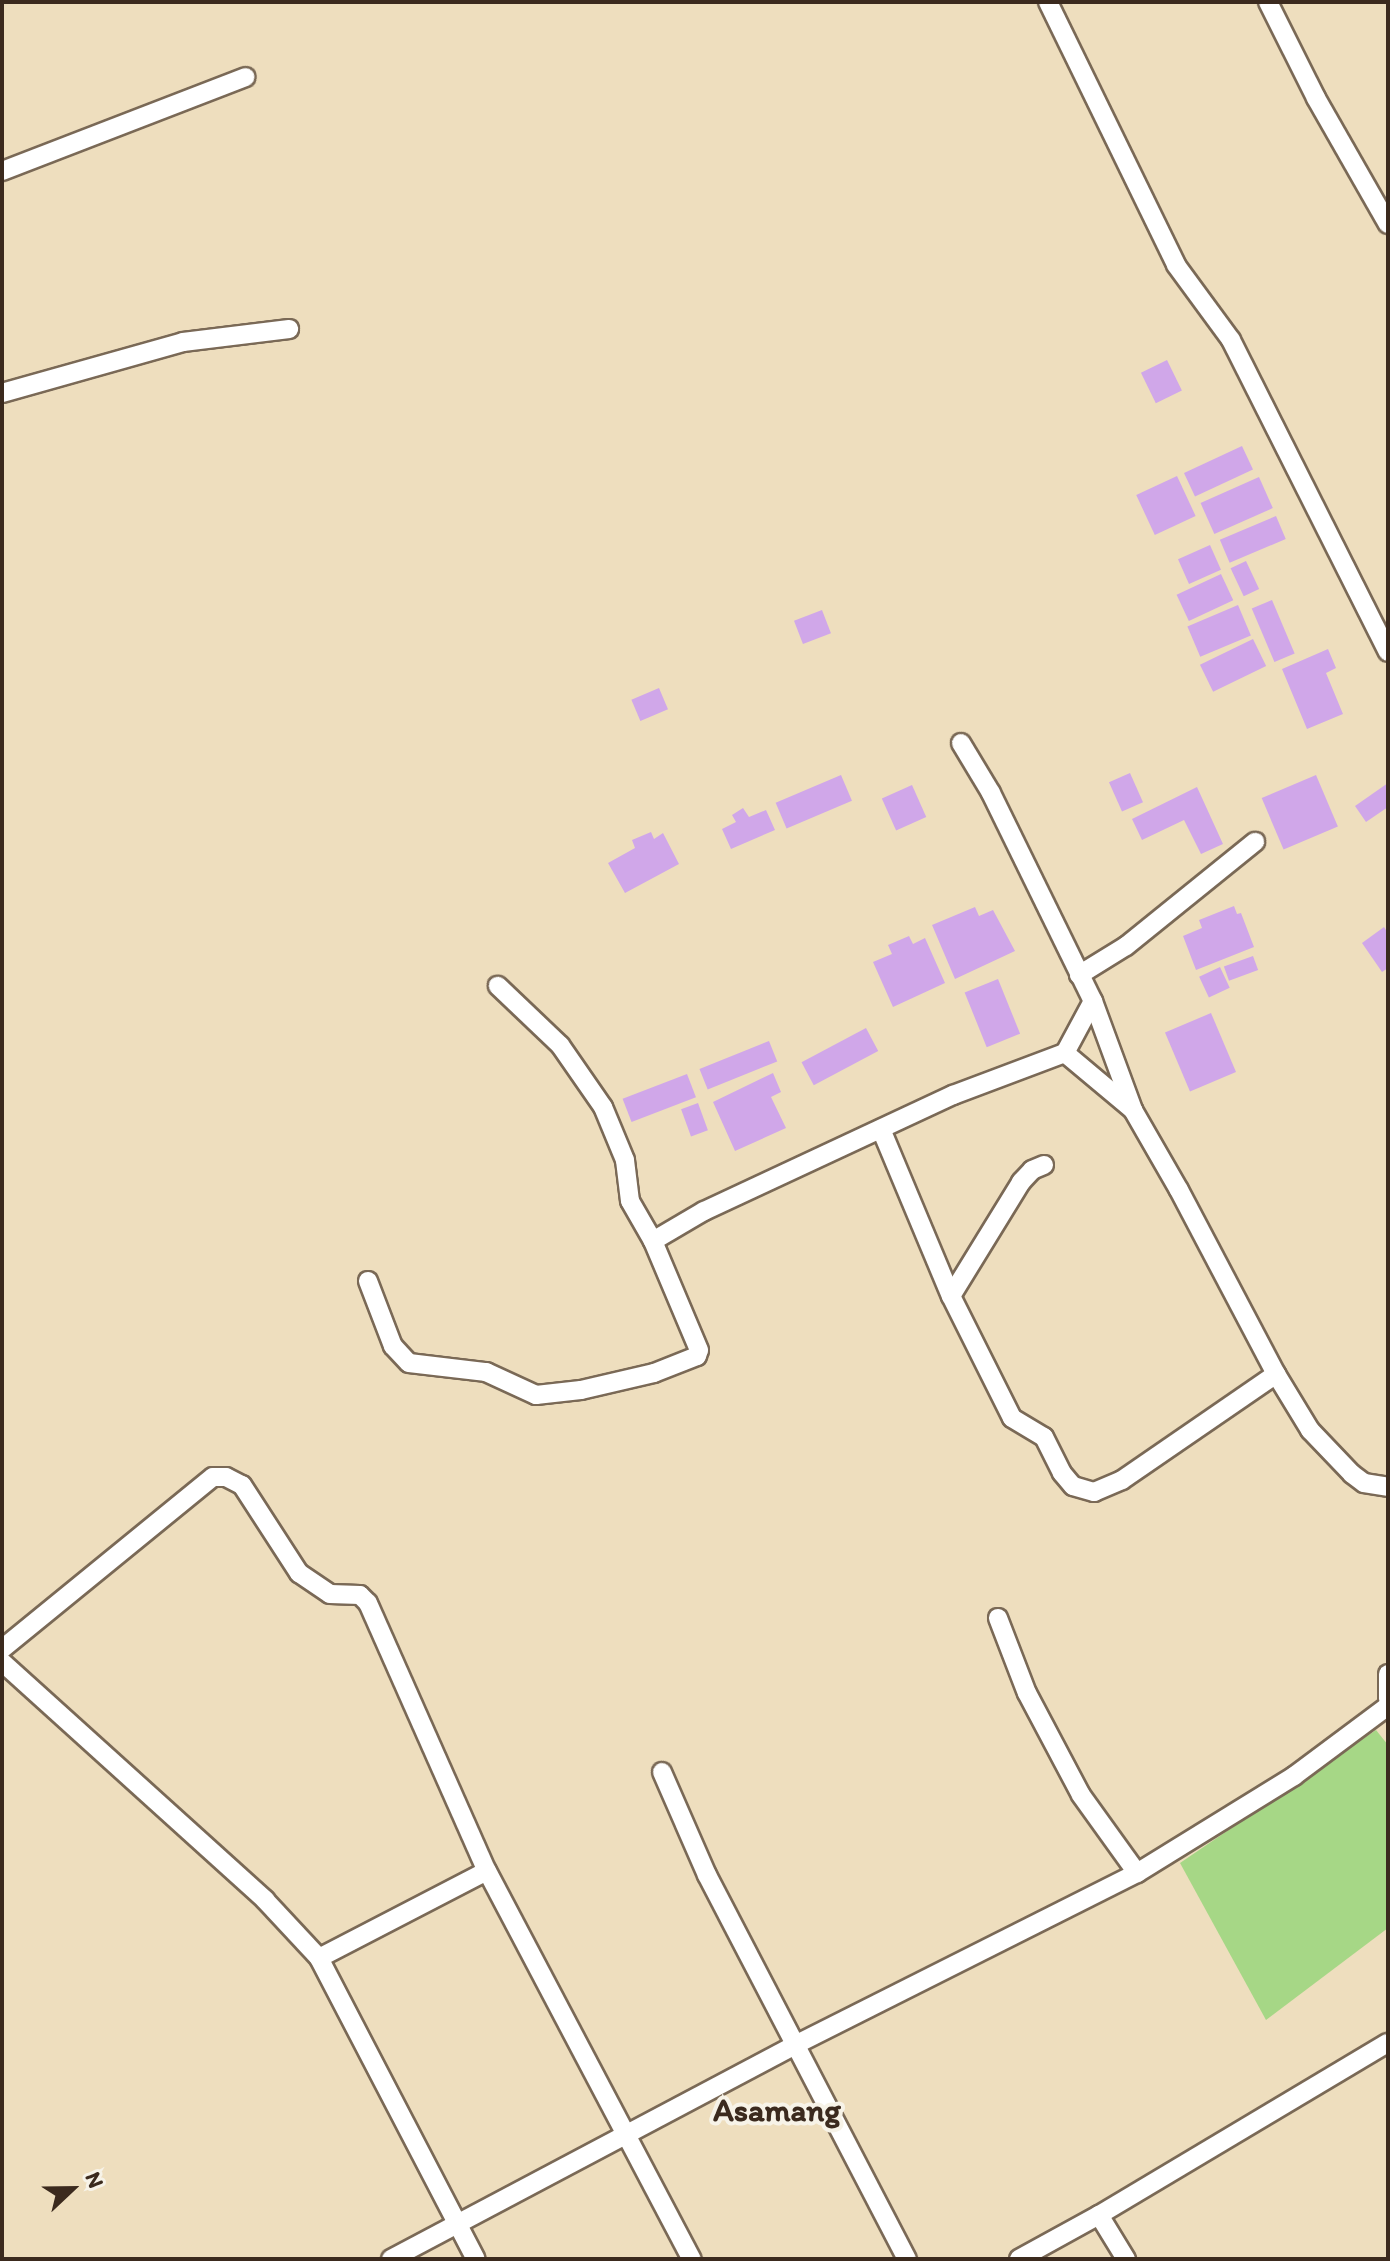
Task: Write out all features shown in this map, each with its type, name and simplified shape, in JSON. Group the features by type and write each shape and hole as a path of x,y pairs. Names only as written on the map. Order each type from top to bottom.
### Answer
{"street":[{"path":"1048,2 1176,265 1231,340 1388,649"},
{"path":"1268,2 1316,98 1388,224"},
{"path":"2,171 245,77"},
{"path":"2,393 183,342 289,329"},
{"path":"961,743 991,793 1093,1001 1133,1110 1276,1374 1310,1430 1352,1474 1364,1483 1388,1487"},
{"path":"1079,975 1115,954 1255,842"},
{"path":"368,1281 393,1346 409,1363 486,1372 536,1395 581,1390 654,1373 697,1356 699,1350 653,1241 630,1201 625,1160 603,1107 560,1045 498,986"},
{"path":"653,1241 704,1211 953,1095 1065,1053 1093,1001"},
{"path":"1065,1053 1133,1110"},
{"path":"881,1129 951,1296 1012,1418 1044,1437 1062,1473 1073,1486 1094,1492 1122,1480 1276,1374"},
{"path":"951,1296 1021,1182 1032,1170 1044,1165"},
{"path":"2,1649 213,1477 226,1477 242,1485 299,1573 330,1594 360,1595 368,1603 487,1871 692,2259"},
{"path":"998,1618 1027,1693 1081,1795 1137,1873"},
{"path":"2,1662 9,1682 265,1900 319,1958 476,2259"},
{"path":"1388,1674 1388,1699"},
{"path":"391,2259 797,2044 1137,1873 1294,1776 1388,1706"},
{"path":"662,1772 707,1875 907,2259"},
{"path":"319,1958 487,1871"},
{"path":"1019,2259 1099,2215 1388,2043"},
{"path":"1099,2215 1126,2259"}],"green space":[{"path":"1376,1730 1388,1745 1388,1928 1266,2020 1180,1863"}],"building":[{"path":"1167,360 1182,391 1156,403 1141,373"},
{"path":"1242,446 1253,470 1195,497 1184,473"},
{"path":"1177,476 1196,516 1155,535 1136,495"},
{"path":"1259,477 1273,508 1214,534 1201,503"},
{"path":"1276,516 1286,539 1230,563 1220,540"},
{"path":"1210,545 1221,570 1189,584 1178,559"},
{"path":"1246,561 1259,589 1244,596 1231,568"},
{"path":"1221,574 1233,600 1189,621 1177,595"},
{"path":"1272,600 1295,653 1274,662 1252,609"},
{"path":"1238,605 1251,635 1200,657 1187,626"},
{"path":"822,610 831,633 803,644 794,621"},
{"path":"1253,639 1266,666 1213,692 1200,665"},
{"path":"1328,649 1336,668 1326,673 1343,714 1307,729 1282,669"},
{"path":"659,688 668,709 640,721 631,700"},
{"path":"1130,773 1143,802 1122,812 1109,782"},
{"path":"841,775 852,801 787,829 776,803"},
{"path":"1316,775 1338,827 1284,850 1262,798"},
{"path":"1388,783 1388,807 1366,822 1355,806"},
{"path":"912,785 926,817 896,830 882,798"},
{"path":"1197,787 1223,844 1201,854 1184,820 1142,840 1132,819"},
{"path":"743,808 749,817 766,810 775,830 731,849 722,829 736,822 732,815"},
{"path":"651,832 654,839 663,833 679,864 625,893 608,863 635,848 632,840"},
{"path":"1234,906 1237,914 1241,913 1254,947 1196,970 1183,936 1202,928 1199,920"},
{"path":"975,907 979,916 993,910 1015,951 955,979 932,925"},
{"path":"1384,927 1388,933 1388,968 1382,972 1362,943"},
{"path":"909,936 913,944 925,938 945,983 893,1007 873,962 892,954 888,945"},
{"path":"1253,956 1258,970 1229,981 1224,967"},
{"path":"1220,967 1230,988 1209,998 1199,977"},
{"path":"998,979 1020,1034 987,1047 965,992"},
{"path":"1211,1013 1236,1072 1190,1091 1165,1033"},
{"path":"866,1028 878,1051 814,1085 802,1062"},
{"path":"769,1041 777,1061 708,1089 699,1069"},
{"path":"773,1073 781,1092 771,1097 786,1128 735,1151 713,1102"},
{"path":"687,1074 696,1097 632,1122 623,1099"},
{"path":"698,1103 708,1130 691,1136 681,1109"}],"district":[{"name":"Asamang","path":"777,2110"}]}
